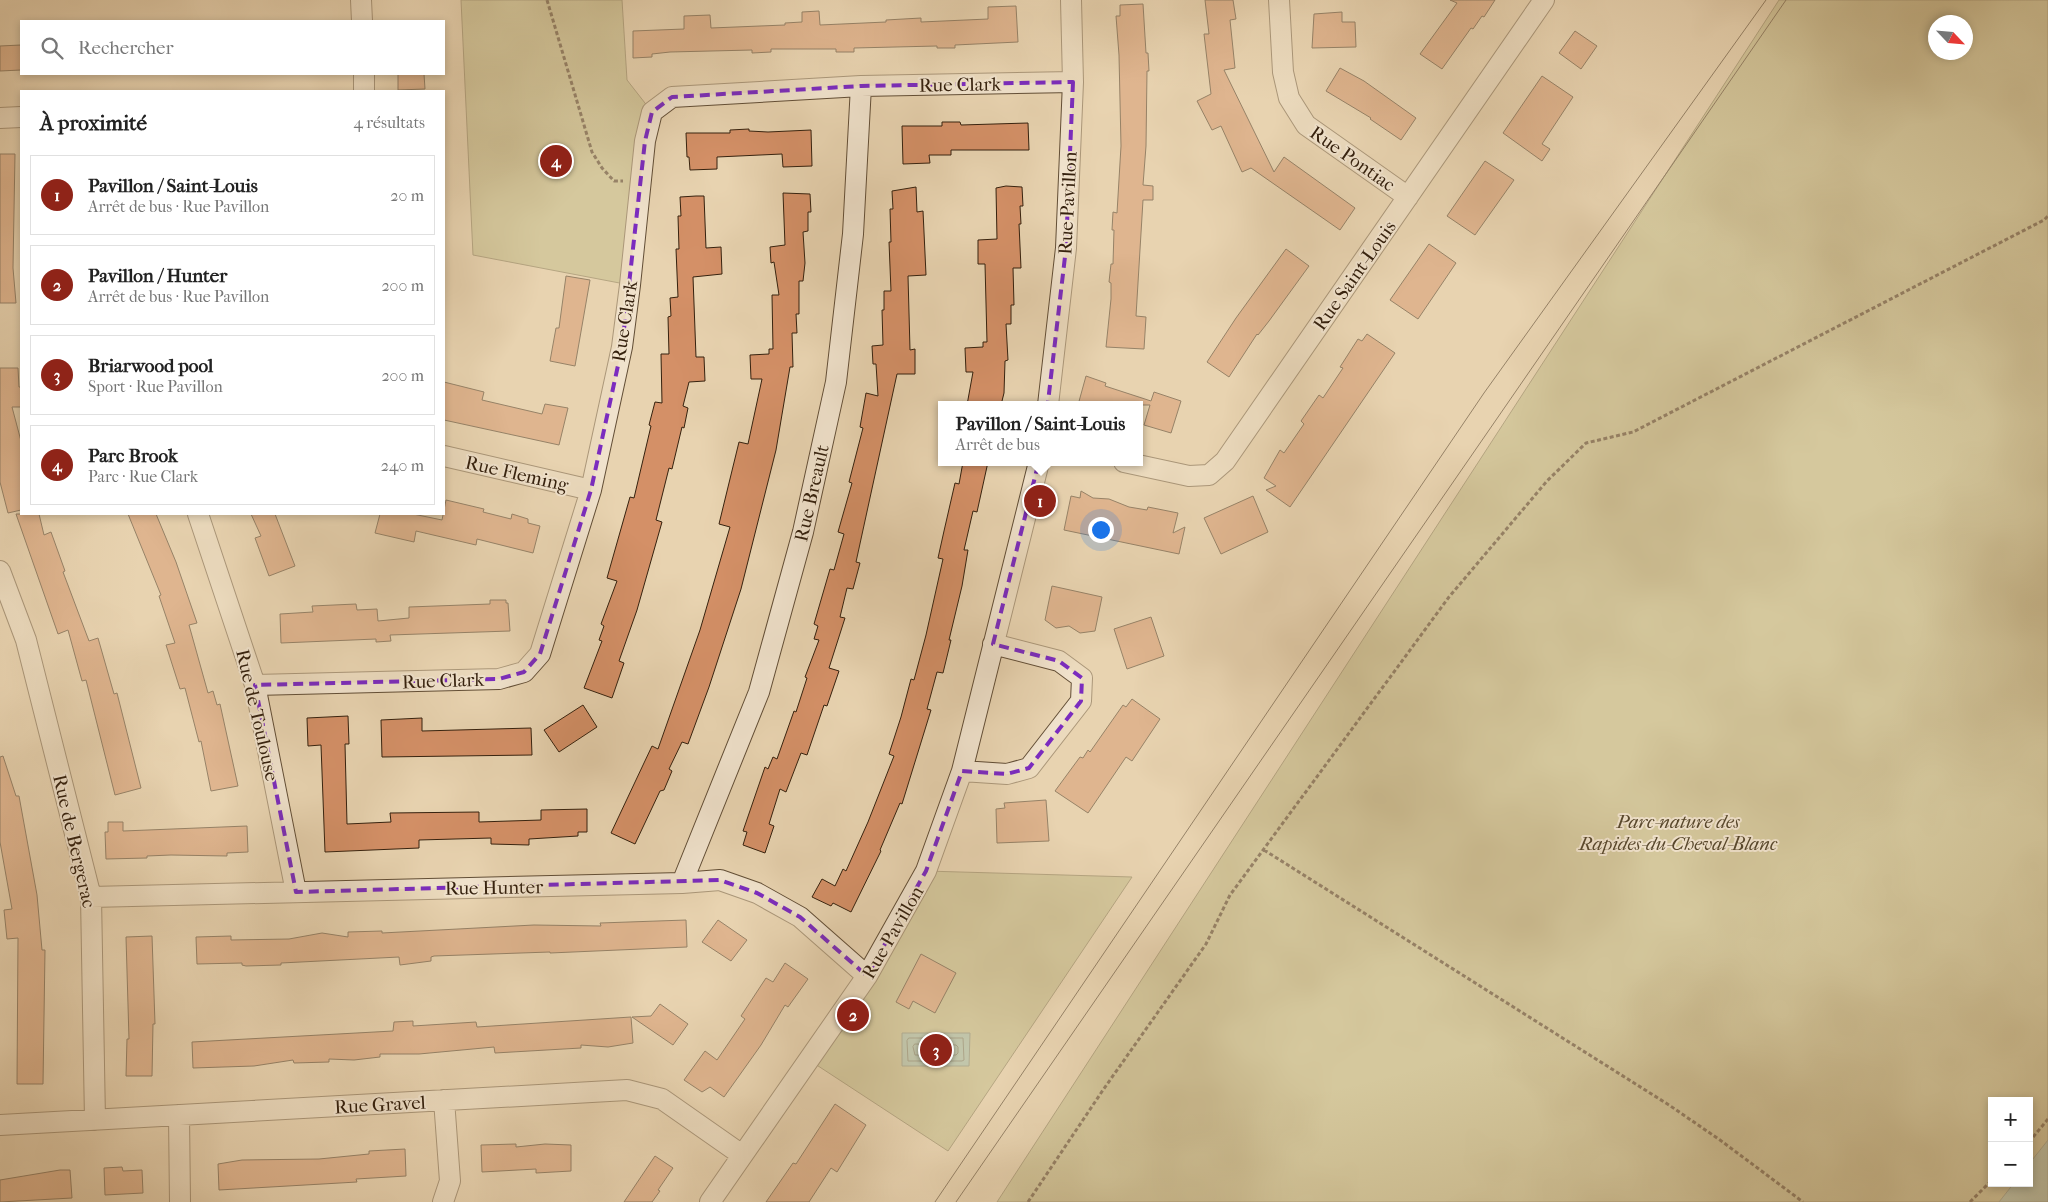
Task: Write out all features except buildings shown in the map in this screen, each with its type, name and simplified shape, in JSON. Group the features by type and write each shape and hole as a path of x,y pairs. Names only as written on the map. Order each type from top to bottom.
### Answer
{"street":[{"path":"361,0 362,20"},
{"name":"Rue Pavillon","path":"1048,401 1066,248 1073,82 1071,0"},
{"name":"Rue Pontiac","path":"1279,0 1283,72 1289,98 1306,125 1408,197"},
{"name":"Rue Saint-Louis","path":"1143,466 1189,476 1209,475 1225,462 1544,0"},
{"path":"364,75 364,90"},
{"name":"Rue Clark","path":"254,685 499,678 524,672 540,654 591,490 622,347 645,141 652,112 672,97 861,86 1073,82"},
{"name":"Rue Breault","path":"682,883 759,692 804,532 836,382 853,234 861,86"},
{"path":"0,118 20,118"},
{"name":"Rue Fleming","path":"445,456 591,490"},
{"name":"Rue Pavillon","path":"710,1202 867,976 926,871 962,771 1038,466"},
{"name":"Rue de Toulouse","path":"198,515 254,685 296,892"},
{"name":"Rue de Bergerac","path":"0,571 26,640 91,897 95,1120"},
{"path":"962,771 1007,774 1029,768 1081,700 1082,678 1059,660 993,644"},
{"name":"Rue Hunter","path":"91,897 682,883 720,880 757,893 800,918 867,976"},
{"name":"Rue Gravel","path":"0,1126 626,1090 662,1099 742,1155"},
{"path":"443,1202 450,1181 444,1100"},
{"path":"179,1115 180,1202"}],"path":[{"path":"547,0 592,152 602,168 614,181 642,181"},
{"path":"1028,1202 1103,1090 1206,944 1230,895 1312,785 1340,743 1449,598 1547,481 1586,443 1633,432 2044,220 2048,216"},
{"path":"1264,850 1670,1105 1803,1202"},
{"path":"2033,1137 2048,1120"},
{"path":"1970,1202 1988,1184"}],"highlighted area":[{"path":"1073,82 1066,248 1043,445 993,644 1059,661 1082,678 1081,701 1029,768 1007,774 962,771 926,871 867,976 800,917 757,893 720,880 296,892 255,685 499,679 524,672 540,654 591,490 622,347 645,141 652,112 672,97 861,86"}],"green space":[{"path":"461,0 622,0 627,80 652,112 630,285 473,255"},
{"name":"Parc-nature des Rapides-du-Cheval-Blanc","path":"1779,0 2048,0 2048,1202 997,1202"},
{"path":"926,871 1132,877 948,1151 809,1060"}],"water":[{"path":"902,1033 970,1033 969,1066 902,1066"},
{"path":"2048,1140 2048,1202 1999,1202 2011,1187 2033,1187 2033,1159"}],"tram line":[{"path":"935,1202 1484,393 1766,0"},
{"path":"956,1202 1786,0"}],"place":[{"name":"Parc Brook","path":"556,161"},
{"name":"Pavillon / Saint-Louis","path":"1040,501"},
{"name":"Pavillon / Hunter","path":"853,1015"},
{"name":"Briarwood pool","path":"936,1050"}]}
